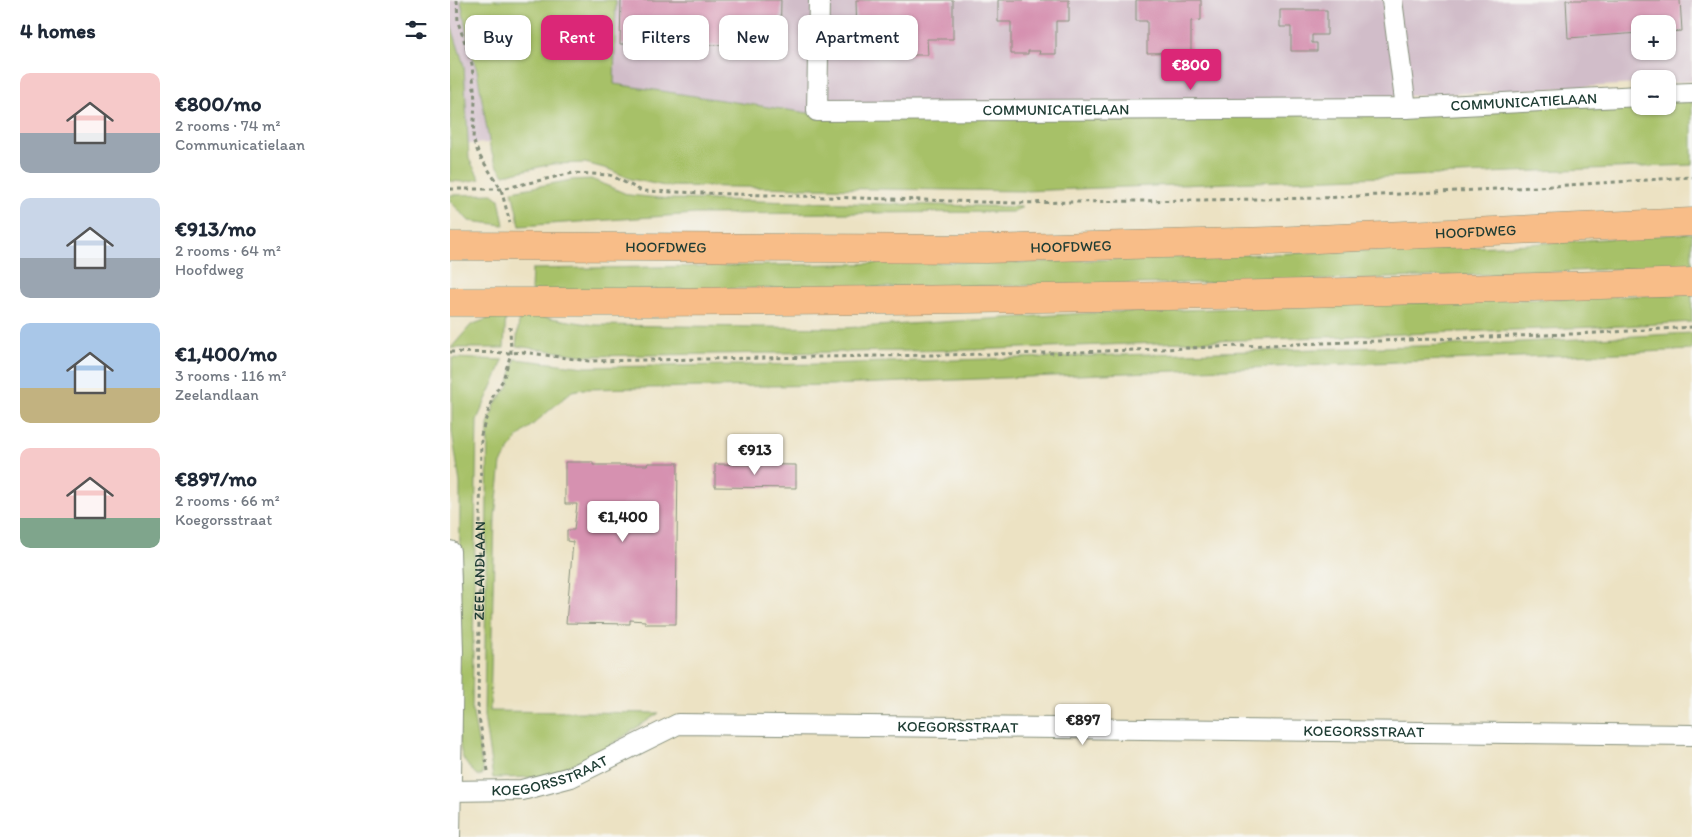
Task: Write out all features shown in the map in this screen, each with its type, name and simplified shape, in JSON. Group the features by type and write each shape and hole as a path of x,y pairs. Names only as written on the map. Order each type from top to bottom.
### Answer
{"main road":[{"name":"HOOFDWEG","path":"450,246 986,249 1272,241 1692,222"},
{"path":"450,302 898,300 1692,282"}],"street":[{"name":"COMMUNICATIELAAN","path":"819,0 817,111 1406,108 1631,96"},
{"path":"1392,0 1406,108"},
{"path":"1676,94 1692,93"},
{"name":"ZEELANDLAAN","path":"450,551 453,651 450,837"},
{"name":"KOEGORSSTRAAT","path":"451,791 488,792 522,790 571,778 678,724 1692,735"}],"path":[{"path":"456,0 458,22 472,64 475,101 473,139 479,155 501,189"},
{"path":"450,189 501,189 573,173 610,175 642,191 1014,203 1321,198 1692,177"},
{"path":"450,352 523,352 589,361 1051,353 1597,333 1692,327"},
{"name":"ZEELANDLAAN","path":"488,792 489,779 486,754 478,711 481,435 493,396 503,380 511,353"}],"shaded area":[{"path":"450,0 1692,0 1692,81 1676,82 1676,70 1631,70 1631,84 450,145"}],"green space":[{"path":"461,0 616,0 614,84 808,113 1631,103 1631,115 1676,115 1676,101 1692,100 1692,165 1024,191 665,186 631,179 608,169 585,163 552,164 504,175 496,164 490,147 474,60 531,60 531,15 465,15 465,23"},
{"path":"450,21 464,66 469,159 480,179 464,182 450,181"},
{"path":"591,179 629,195 669,199 1023,207 1012,212 696,214 520,226 512,191 572,180"},
{"path":"493,194 499,199 504,225 469,221 450,201 450,195"},
{"path":"1692,233 1692,265 1402,278 1257,282 531,291 532,269 963,262 1007,263 1499,246"},
{"path":"1692,294 1692,322 1622,326 968,350 587,356 516,346 520,313 594,325 843,328 1087,313"},
{"path":"506,312 504,348 451,348 471,325"},
{"path":"1692,333 1692,350 832,385 583,389 572,391 517,438 501,463 495,517 490,711 659,713 606,748 546,777 493,778 484,716 488,425 495,404 508,387 515,359 585,367 822,364 1484,344"},
{"path":"452,358 503,360 477,420 472,708 483,770 482,775 478,776 463,758 459,736 460,483 452,432"}],"building":[{"path":"621,0 781,0 781,15 719,15 719,45 709,45 709,15 623,15 623,44 620,44"},
{"path":"856,0 953,0 953,39 927,39 928,55 918,55 918,15 856,15"},
{"path":"998,0 1069,0 1069,21 1056,21 1056,54 1039,54 1040,51 1028,51 1028,54 1011,54 1011,22 998,22"},
{"path":"1136,0 1201,0 1201,20 1191,21 1191,52 1147,53 1147,21 1136,21"},
{"path":"1566,0 1680,0 1682,31 1676,31 1676,15 1631,15 1631,34 1568,38"},
{"path":"1280,10 1327,10 1327,35 1312,35 1312,43 1317,43 1317,51 1291,51 1291,27 1280,27"},
{"path":"565,462 593,462 593,465 678,463 676,624 645,624 645,621 630,620 630,624 566,623 573,542 567,541 567,530 574,530 577,504 565,504"},
{"path":"715,464 796,465 796,488 715,487"}]}
